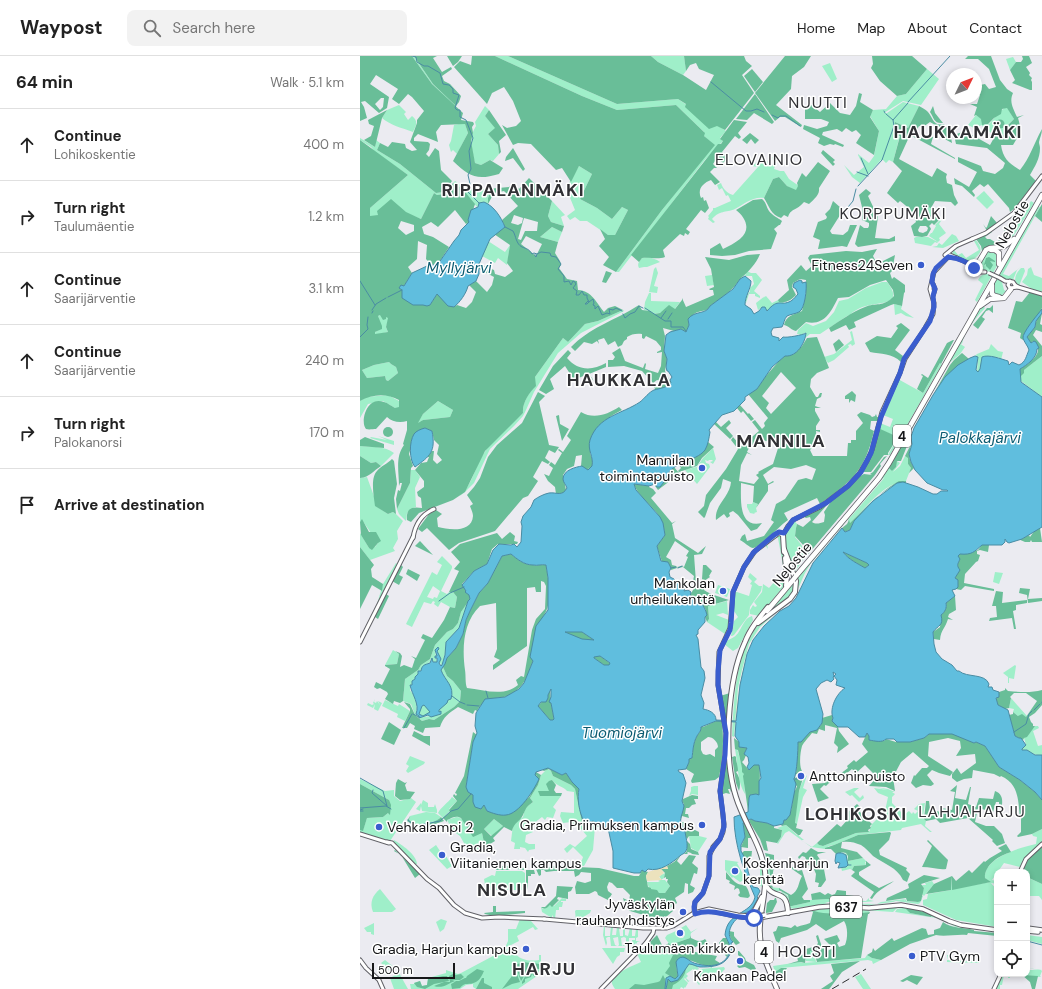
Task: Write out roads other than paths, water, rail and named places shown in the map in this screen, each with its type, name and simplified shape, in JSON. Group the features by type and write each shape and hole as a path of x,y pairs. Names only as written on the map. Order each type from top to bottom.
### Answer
{"highway":[{"name":"Nelostie","path":"730,721 742,655 749,638 758,623 807,560 883,468 1042,191"},
{"name":"Nelostie","path":"778,989 762,942 762,925 766,889 765,871 761,851 734,790 730,770 728,742 736,668 745,642 756,622 883,472 1042,195"},
{"path":"978,267 986,250 990,248 1003,247 1014,239"},
{"path":"978,267 983,256 990,250 995,250 999,253 1000,264"},
{"path":"992,283 991,292 998,297 1005,294 1011,286"},
{"path":"976,310 988,300 1004,298 1011,286"},
{"path":"784,534 784,549 787,570 786,586"},
{"path":"758,623 790,599 795,592 796,581 784,549"},
{"name":"Nelostie","path":"766,889 759,933 765,962 778,989"},
{"path":"756,917 766,889 784,897 788,912"},
{"path":"766,898 772,894 781,896 788,912"},
{"path":"758,958 765,962"}],"main road":[{"path":"695,913 694,907 696,900 703,893 709,876 709,856 720,839 724,827 720,791 725,755 726,733 718,685 719,654 721,645 730,628 733,592 744,567 756,551 774,535 778,533 784,534 789,524 794,519 825,504 848,486 859,474 871,453 881,417 900,373 904,359 930,320 933,311 932,282 934,272 948,255 962,243 986,233 1014,213 1042,176"},
{"path":"948,255 978,267 985,272 1000,278 1011,286 1042,294"},
{"path":"360,642 407,550 420,520 429,511 434,509"},
{"path":"360,834 392,843 433,884 437,886 458,909 468,915 478,918 522,916 596,924 655,928 671,927 695,913 710,911 744,917 756,917"},
{"path":"1022,869 1027,857 1042,844"},
{"name":"637","path":"756,917 823,904 869,905 908,903 925,907 961,923 994,928"},
{"path":"601,989 647,942 655,928"},
{"path":"1030,930 1042,932"},
{"path":"360,960 376,978 382,989"},
{"path":"993,989 999,977"}],"water":[{"name":"Myllyjärvi","path":"484,202 497,212 505,227 490,239 479,264 479,274 476,281 468,286 458,303 454,307 448,306 437,294 430,305 427,306 413,305 402,298 402,290 399,288 401,285 404,286 412,273 427,266 438,264 461,230 469,222 468,220 471,210 478,207 479,203"},
{"path":"745,276 751,281 745,305 751,309 754,314 762,307 765,307 767,311 774,304 787,303 791,301 798,294 796,289 793,287 794,283 800,280 802,283 806,282 805,298 801,310 798,313 787,316 782,327 773,328 771,332 772,336 779,338 779,341 783,337 802,335 806,333 800,349 789,356 785,356 772,367 757,389 745,397 745,400 734,411 722,415 709,430 710,432 707,446 701,454 672,469 660,487 657,487 655,484 649,486 634,484 636,490 660,517 663,523 665,535 657,546 661,561 668,562 671,568 669,572 670,577 678,583 683,584 685,587 684,591 688,590 691,592 690,597 699,601 707,615 705,617 705,622 698,630 698,634 696,635 698,639 701,667 704,671 705,678 701,695 704,703 703,709 712,712 715,715 716,720 736,721 740,685 747,654 753,640 764,626 780,611 789,606 796,598 813,563 842,528 845,532 850,530 854,521 873,501 897,483 903,482 933,494 937,494 941,491 948,491 927,483 915,470 909,454 912,444 911,437 914,428 945,377 958,365 975,356 978,357 976,370 978,372 982,357 985,356 1008,361 1009,365 1012,362 1019,365 1023,362 1026,359 1029,350 1023,336 1042,309 1042,313 1036,321 1035,327 1027,337 1031,343 1034,341 1036,342 1039,348 1031,361 1020,369 1021,382 1042,397 1042,527 1022,539 1009,543 1005,539 1005,542 1002,545 982,545 977,550 967,554 960,554 958,556 960,559 958,566 960,570 955,578 958,580 958,587 952,590 955,596 946,603 944,613 941,615 942,621 933,632 936,652 942,659 952,665 957,671 984,678 989,684 988,687 992,687 993,690 999,692 999,697 996,698 998,705 1008,710 1015,736 1021,738 1026,745 1022,750 1027,750 1035,755 1042,755 1042,800 1035,792 1020,780 999,767 985,746 976,742 974,743 952,734 929,734 924,738 910,742 897,742 894,739 876,741 869,740 867,733 865,737 859,737 848,727 838,727 832,721 832,710 834,701 845,688 836,685 837,680 834,676 834,679 831,682 827,680 821,683 816,689 823,714 822,723 817,730 810,732 801,742 798,742 797,767 794,779 796,784 790,815 786,820 784,820 783,824 774,826 751,819 743,823 745,837 741,845 741,851 747,862 753,887 758,888 760,891 751,910 739,917 731,927 729,935 733,942 731,943 732,948 730,954 726,960 716,966 700,967 689,964 678,980 671,982 668,979 665,989 666,978 670,976 675,979 678,976 676,962 680,958 686,958 700,965 717,964 726,959 731,948 725,935 727,927 734,917 753,903 755,897 740,858 734,827 734,817 748,812 750,795 759,795 759,781 761,778 759,765 754,765 749,770 747,767 749,763 748,757 744,754 747,748 739,747 739,742 735,736 736,722 716,721 701,727 693,747 692,758 689,759 686,769 678,770 683,774 686,783 682,801 684,806 681,823 685,830 687,846 686,852 670,864 661,868 652,870 648,869 645,872 642,870 640,873 634,873 613,868 613,851 608,828 593,821 588,823 584,821 579,805 579,789 566,773 562,775 548,768 536,772 535,775 539,779 530,795 521,806 511,814 506,815 499,815 487,811 484,805 481,809 475,807 473,795 468,792 466,787 473,742 477,733 475,726 476,713 485,699 505,697 519,689 524,683 533,661 530,657 536,626 548,610 548,578 546,565 527,564 511,554 502,556 488,583 479,593 470,611 466,620 463,634 456,648 447,658 441,670 451,687 452,694 451,699 448,700 447,703 439,710 439,712 441,711 441,714 431,717 428,715 419,718 416,714 417,707 410,685 412,685 412,681 418,674 418,671 421,671 424,666 430,663 432,658 433,662 437,662 437,658 435,658 435,656 437,656 435,650 438,647 439,649 437,651 441,659 439,663 441,666 442,665 445,655 446,642 459,628 470,599 462,585 474,571 487,564 493,550 499,544 514,544 517,547 521,542 521,522 523,516 531,507 534,500 547,493 559,494 565,491 567,488 563,480 567,471 582,466 588,470 592,466 589,444 594,432 599,426 611,416 640,402 652,391 665,387 671,383 670,380 672,377 667,371 667,359 664,351 666,335 670,332 681,329 686,332 689,325 688,319 691,316 706,311 710,306 733,289 740,279","holes":["843,552 869,565 865,568 845,555","565,632 582,632 594,640 582,639","600,656 610,663 609,665 604,665 594,657","551,689 551,697 549,702 551,703 553,720 550,720 538,706 541,702 546,702","424,705 430,712 423,716 419,714 422,706"]},
{"path":"425,428 432,431 433,444 431,453 425,460 415,467 410,451 412,437 419,430"},
{"path":"836,854 846,855 848,865 846,867 838,868 840,863 837,862 836,864 835,861"}],"waterway":[{"path":"412,56 416,57 417,62 440,73 443,84 449,85 453,89 453,93 459,95 455,108 460,110 460,117 466,120 473,138 469,151 471,169 468,175 470,184 468,192 479,203"},
{"path":"908,102 950,56"},
{"path":"711,82 746,111 757,109 764,112"},
{"path":"858,186 882,160 894,126 893,120 908,103"},
{"path":"886,114 893,120"},
{"path":"772,115 778,118 780,116 786,116 800,126"},
{"path":"861,158 868,174"},
{"path":"857,172 868,176"},
{"path":"844,212 853,201 856,189"},
{"path":"505,227 513,231 518,244 529,250 532,254 541,252 550,253 551,256 556,257 561,264 558,269 564,276 564,282 569,281 571,285 573,281 575,282 576,284 573,288 577,291 576,295 579,295 582,291 584,295 587,295 589,302 593,299 595,309 598,306 602,315 607,313 610,314 609,309 613,310 616,308 622,311"},
{"path":"535,254 536,257 537,254"},
{"path":"360,281 375,305"},
{"path":"388,297 402,290"},
{"path":"372,310 376,304 386,298"},
{"path":"588,301 585,304 589,302"},
{"path":"623,314 625,318 635,312 639,306 643,308"},
{"path":"645,308 665,321 671,321 671,327 683,327 686,331"},
{"path":"661,318 666,311"},
{"path":"668,319 672,313"},
{"path":"360,337 368,329 368,317"},
{"path":"678,568 682,566"},
{"path":"671,568 676,567"},
{"path":"439,601 450,593 464,587"},
{"path":"486,691 488,698"},
{"path":"452,696 465,704"},
{"path":"1034,710 1040,704"},
{"path":"467,705 479,706"},
{"path":"1014,732 1026,724 1029,714 1032,711"},
{"path":"404,728 412,714"},
{"path":"413,714 419,717"},
{"path":"360,778 383,791 387,806"},
{"path":"794,779 800,779"},
{"path":"373,790 372,793 387,806"},
{"path":"408,820 415,826 440,821 451,811 458,809 471,794"},
{"path":"360,808 386,806 391,809"},
{"path":"1030,942 1042,945"}],"railway":[{"path":"832,989 866,969"}],"place":[{"name":"Fitness24Seven","path":"921,265"},
{"name":"Mannilan toimintapuisto","path":"702,468"},
{"name":"Mankolan urheilukenttä","path":"723,591"},
{"name":"Anttoninpuisto","path":"801,776"},
{"name":"Gradia, Priimuksen kampus","path":"702,825"},
{"name":"Vehkalampi 2","path":"379,827"},
{"name":"Gradia, Viitaniemen kampus","path":"442,855"},
{"name":"Koskenharjun kenttä","path":"735,871"},
{"name":"Jyväskylän rauhanyhdistys","path":"683,912"},
{"name":"Taulumäen kirkko","path":"680,933"},
{"name":"Gradia, Harjun kampus","path":"526,949"},
{"name":"PTV Gym","path":"912,956"},
{"name":"Kankaan Padel","path":"740,961"}],"district":[{"name":"NUUTTI","path":"818,102"},
{"name":"HAUKKAMÄKI","path":"958,132"},
{"name":"ELOVAINIO","path":"759,159"},
{"name":"RIPPALANMÄKI","path":"513,190"},
{"name":"KORPPUMÄKI","path":"893,213"},
{"name":"HAUKKALA","path":"619,380"},
{"name":"MANNILA","path":"781,441"},
{"name":"LAHJAHARJU","path":"972,811"},
{"name":"LOHIKOSKI","path":"856,814"},
{"name":"NISULA","path":"512,890"},
{"name":"HOLSTI","path":"807,951"},
{"name":"HARJU","path":"544,969"}],"water label":[{"name":"Palokkajärvi","path":"980,438"},
{"name":"Tuomiojärvi","path":"622,733"}]}
